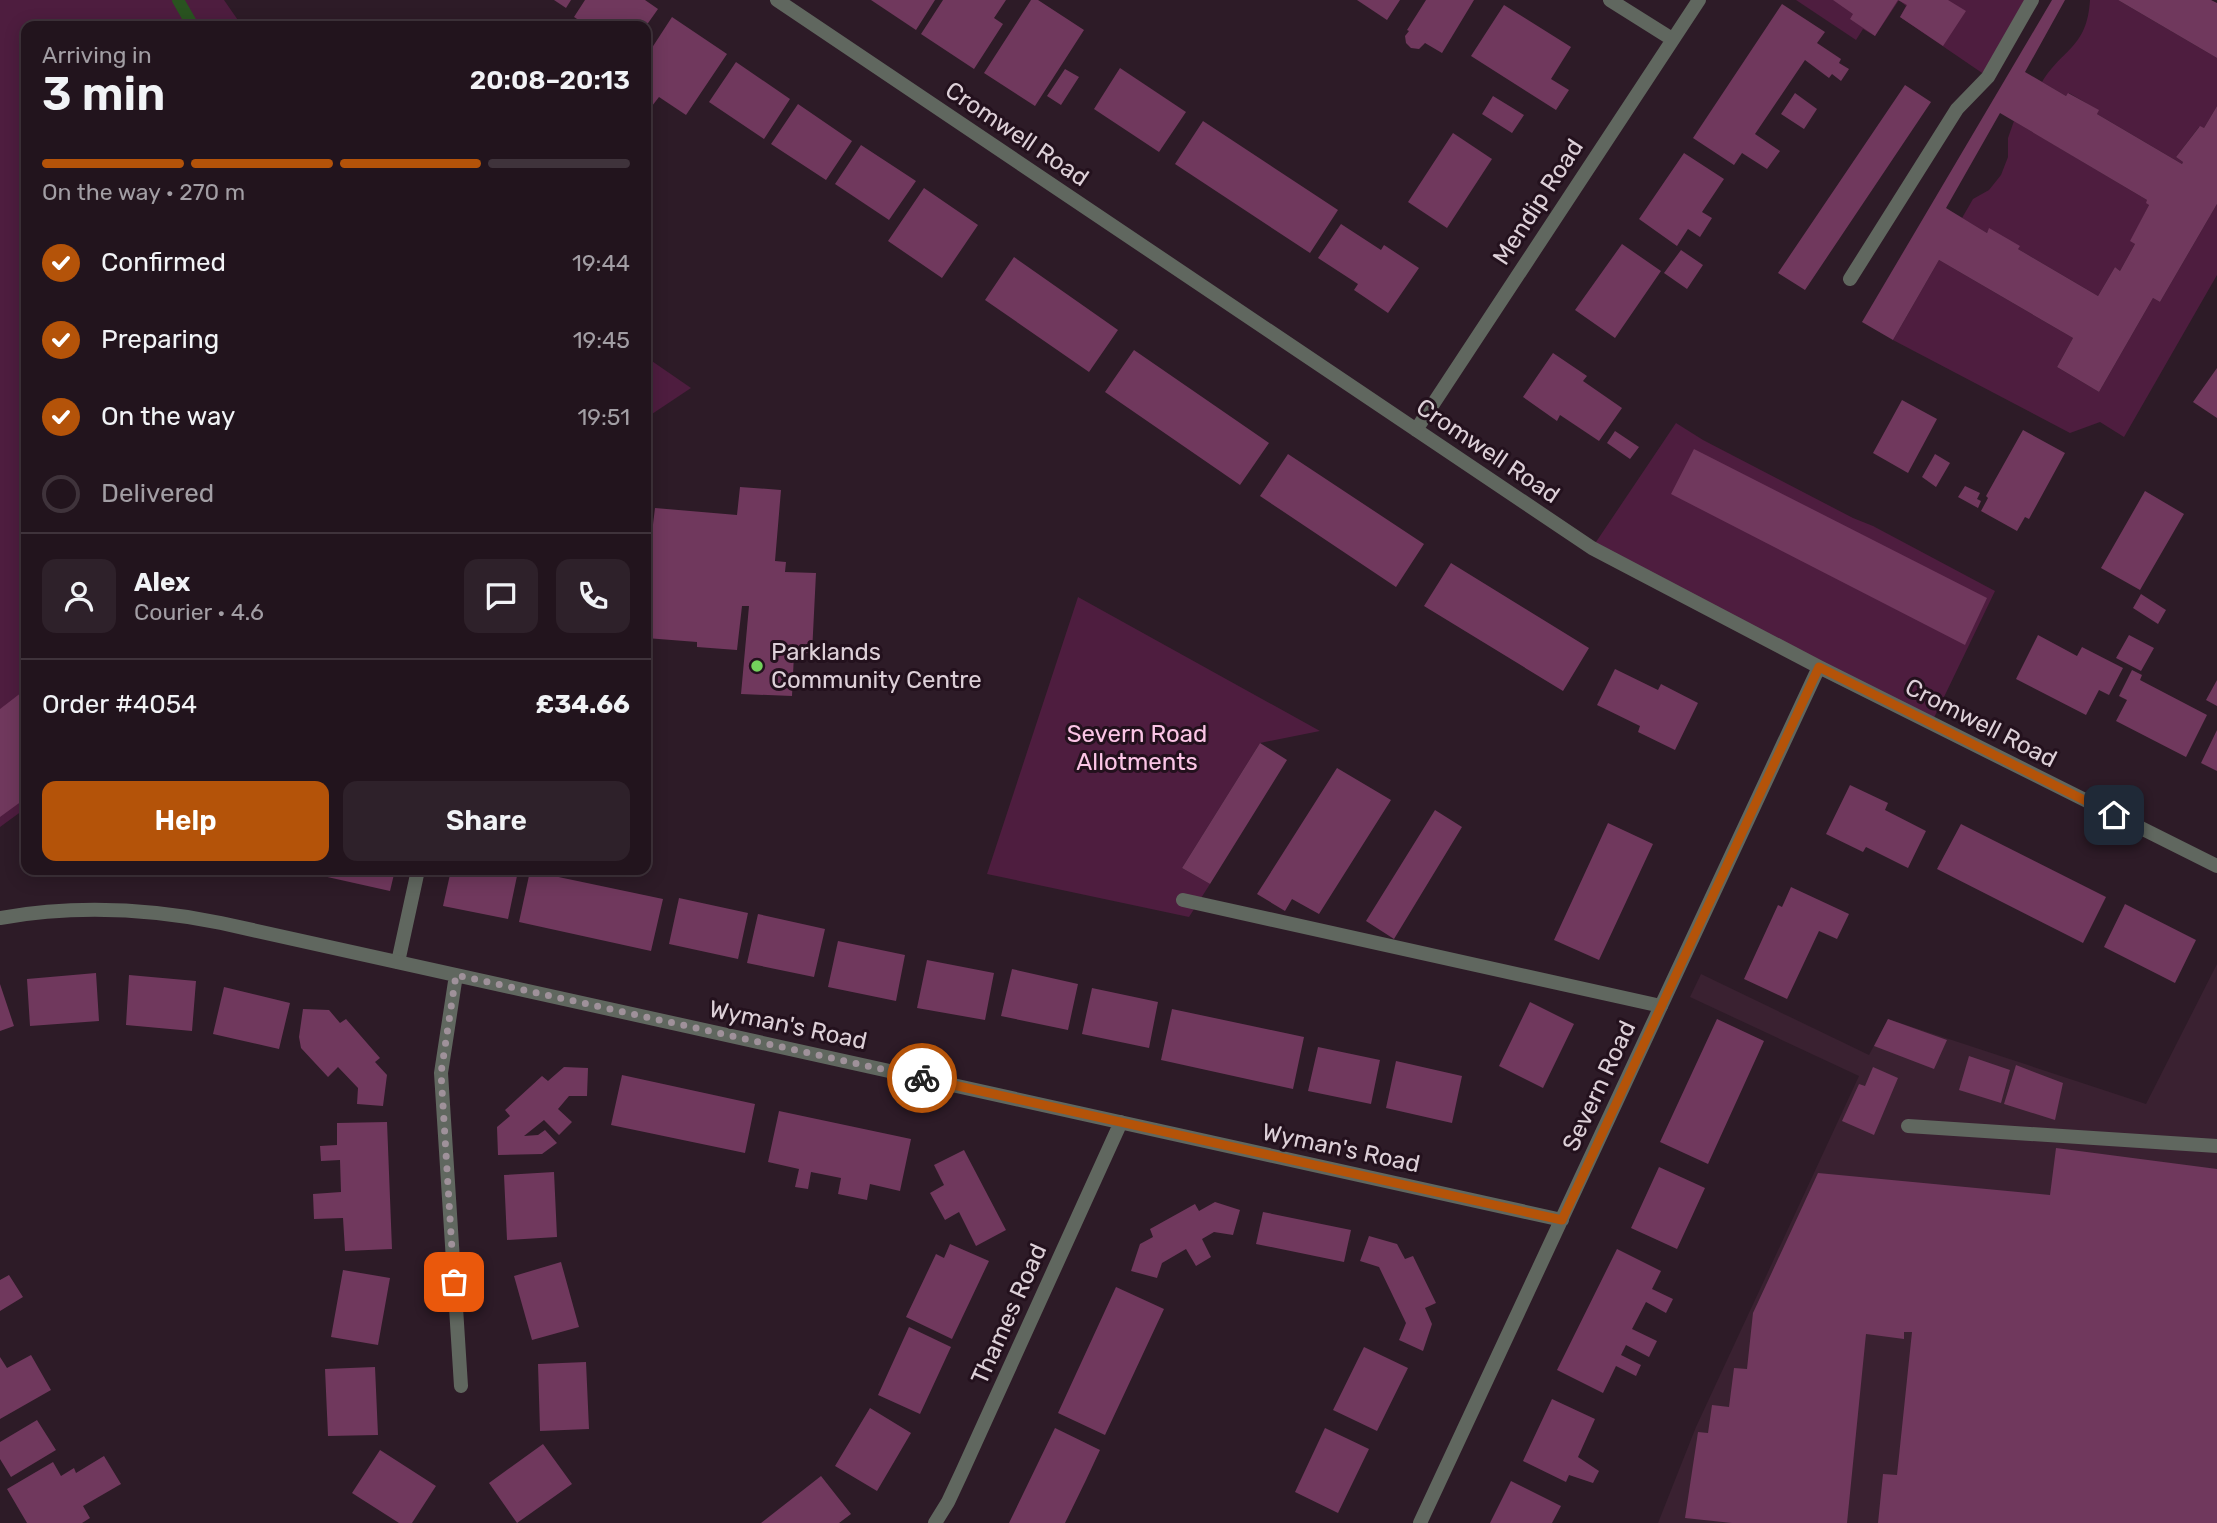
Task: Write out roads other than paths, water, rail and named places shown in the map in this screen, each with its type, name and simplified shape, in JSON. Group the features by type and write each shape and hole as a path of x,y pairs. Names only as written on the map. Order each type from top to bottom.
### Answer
{"street":[{"name":"Cromwell Road","path":"777,0 1592,548 1819,667 2217,866"},
{"path":"1610,0 1672,39"},
{"name":"Mendip Road","path":"1416,430 1699,0"},
{"path":"1850,279 1957,109 1989,77 2032,0"},
{"name":"Severn Road","path":"1420,1523 1819,667"},
{"path":"398,962 417,875"},
{"path":"1182,900 1661,1006"},
{"name":"Wyman's Road","path":"0,918 93,909 156,912 221,922 1562,1220"},
{"path":"456,975 441,1073 461,1386"},
{"name":"Thames Road","path":"935,1523 962,1472 1121,1122"},
{"path":"1908,1126 2217,1146"}],"waterway":[{"path":"178,0 190,21"}],"place":[{"name":"Parklands Community Centre","path":"757,666"}],"park label":[{"name":"Severn Road Allotments","path":"1137,748"}]}
